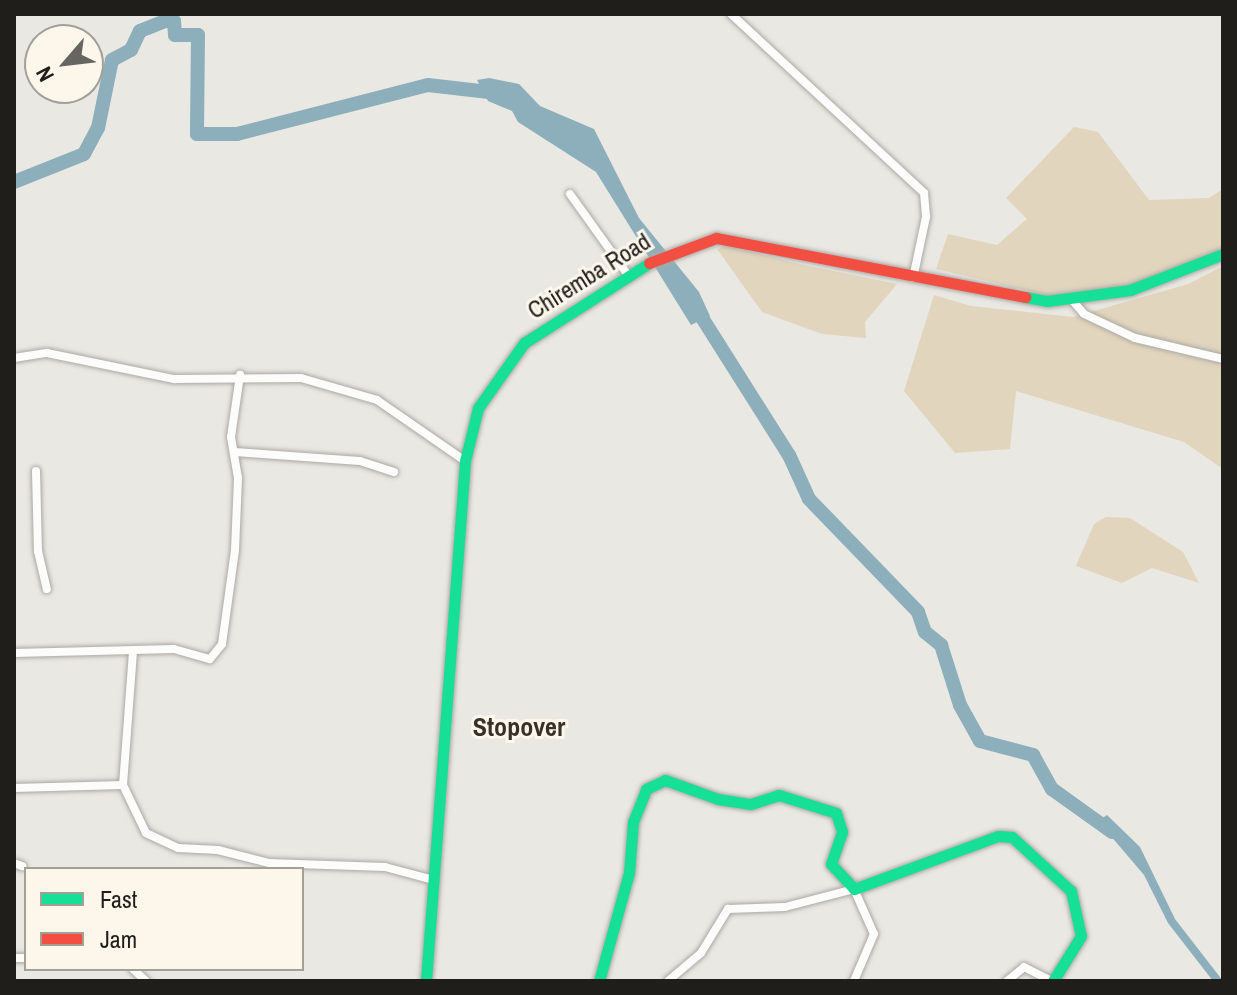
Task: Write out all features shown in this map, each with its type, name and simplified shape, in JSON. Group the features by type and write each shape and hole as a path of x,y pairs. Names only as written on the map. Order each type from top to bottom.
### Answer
{"main road":[{"name":"Chiremba Road","path":"426,981 430,879 453,672 465,461 478,408 513,354 557,317 670,252 726,238 913,279 1019,298 1072,300 1163,281 1223,254"},
{"path":"599,981 629,873 633,822 646,789 665,780 718,799 751,804 779,795 836,813 842,832 831,864 854,889 998,836 1012,837 1071,891 1081,936 1052,981"}],"street":[{"path":"731,14 924,193 926,217 913,279"},
{"path":"570,194 628,275"},
{"path":"1072,300 1084,314 1135,338 1223,359"},
{"path":"14,358 47,353 174,379 240,375 301,378 377,400 465,461"},
{"path":"14,653 174,649 210,659 222,644 239,509 231,437 240,375"},
{"path":"235,452 360,461 394,472"},
{"path":"36,471 38,551 47,589"},
{"path":"133,652 123,785 146,833 178,848 218,850 269,863 312,860 385,867 430,879"},
{"path":"14,788 123,785"},
{"path":"668,981 701,953 728,909 785,907 854,889 874,934 854,981"},
{"path":"1007,981 1024,967 1052,981"}],"shaded area":[{"path":"1074,127 1098,132 1149,200 1209,198 1223,189 1223,252 1115,290 1056,297 936,269 948,234 997,245 1027,219 1006,198"},
{"path":"727,246 897,284 865,322 866,338 822,334 762,312 717,249"},
{"path":"1223,266 1223,469 1184,442 1016,391 1010,449 955,453 904,391 934,295 971,306 1073,317 1188,284"},
{"path":"1106,517 1130,518 1183,552 1199,583 1152,568 1122,583 1076,566 1094,524"}],"water":[{"path":"489,78 519,84 540,106 594,129 639,218 699,292 710,316 691,325 596,172 518,122 512,111 488,101 477,80"},
{"path":"1107,815 1140,847 1175,919 1223,981 1213,981 1168,923 1144,875 1098,821"}],"waterway":[{"path":"14,182 84,154 98,128 112,60 131,50 140,31 165,21 174,21 175,35 198,35 197,134 237,134 428,85 498,93"},
{"path":"694,305 789,455 809,499 918,612 925,632 941,645 960,705 980,741 1033,755 1052,789 1112,832"}],"traffic: fast":[{"path":"1025,297 1047,301 1130,290 1223,254"},
{"path":"426,981 465,461 478,408 524,343 649,263"},
{"path":"599,981 629,873 633,822 646,789 665,780 718,799 751,804 779,795 836,813 842,832 831,864 854,889 998,836 1012,837 1071,891 1081,936 1053,981"}],"traffic: jam":[{"path":"649,263 716,238 1025,297"}],"district":[{"name":"Stopover","path":"519,727"}]}
